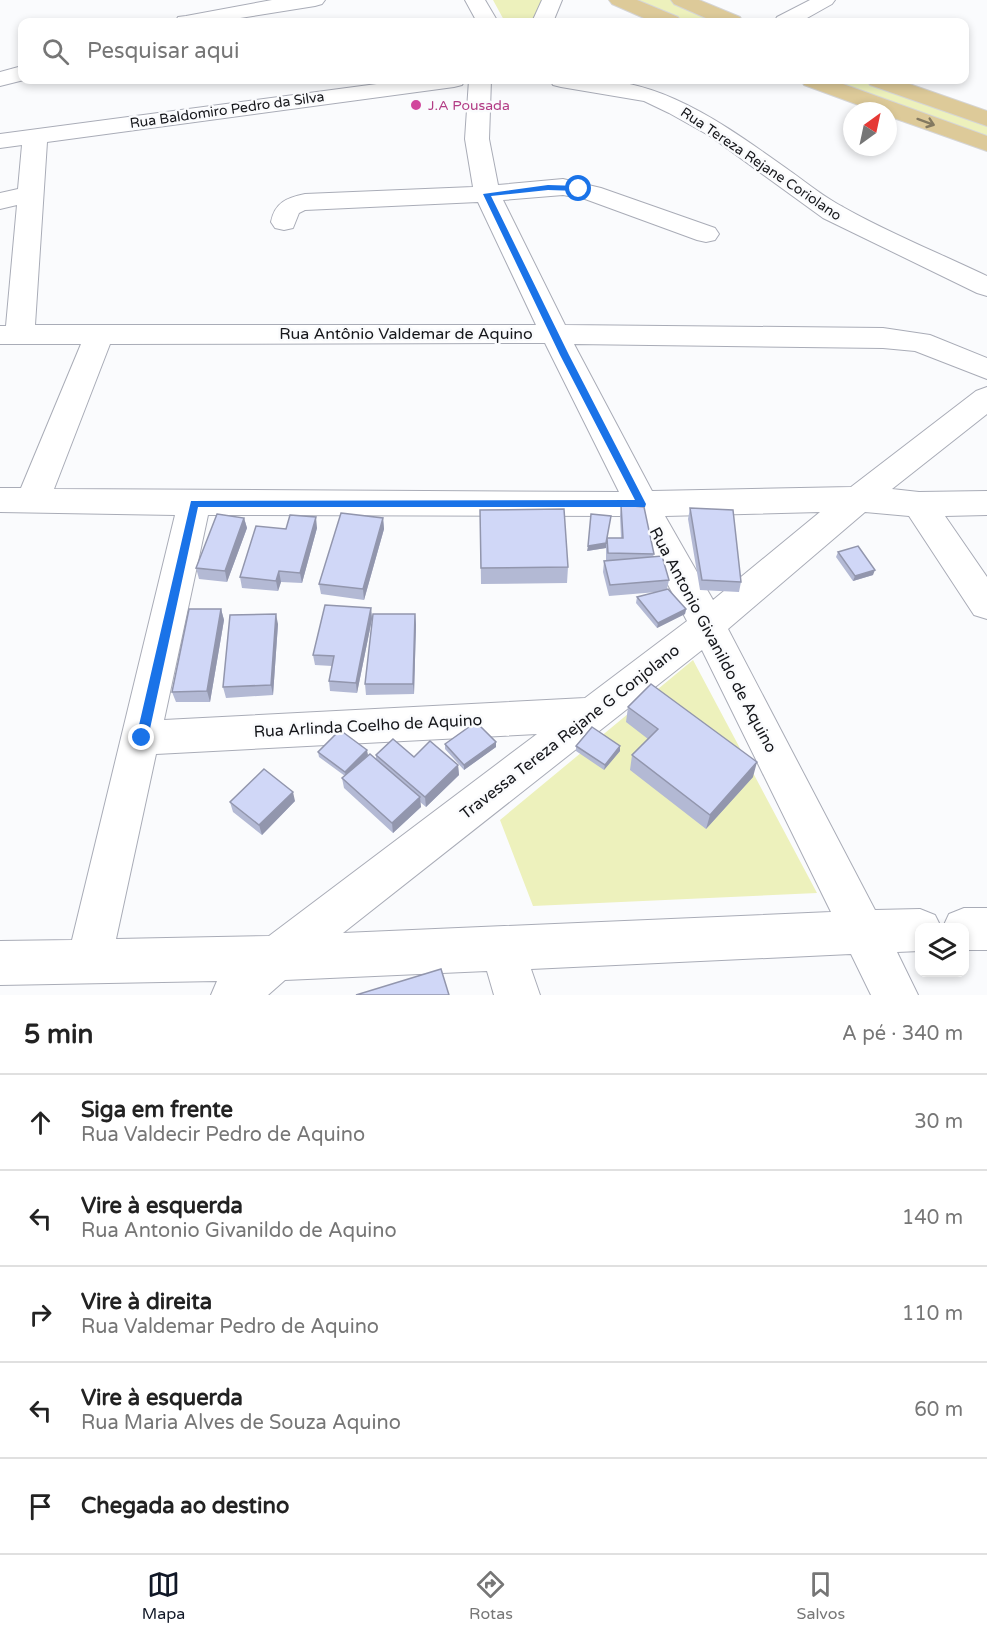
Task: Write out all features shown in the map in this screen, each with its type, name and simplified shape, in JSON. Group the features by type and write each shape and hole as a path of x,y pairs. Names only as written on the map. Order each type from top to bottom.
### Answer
{"main road":[{"path":"619,0 661,18"},
{"path":"681,0 723,18"},
{"path":"824,84 987,144"},
{"path":"890,84 987,119"}],"street":[{"path":"204,18 240,10 315,0"},
{"path":"475,0 485,18"},
{"path":"545,18 552,0"},
{"path":"792,18 825,0"},
{"path":"0,80 18,74"},
{"name":"Rua Baldomiro Pedro da Silva","path":"0,141 425,84"},
{"name":"Rua Antonio Givanildo de Aquino","path":"480,84 477,139 487,194 554,334 708,625 895,995"},
{"name":"Rua Tereza Rejane Coriolano","path":"588,84 651,96 678,108 718,131 832,212 987,287"},
{"path":"10,335 29,194 34,137"},
{"path":"284,222 285,210 288,206 305,202 487,194 548,187 579,189 706,234"},
{"path":"0,201 29,194"},
{"name":"Rua Antônio Valdemar de Aquino","path":"10,335 554,334 892,339 920,342 948,351 987,369"},
{"path":"33,499 99,335"},
{"name":"Travessa Tereza Rejane G Conjolano","path":"234,995 276,958 708,625 858,499 987,398"},
{"path":"0,500 642,504 858,499 919,504 987,503"},
{"path":"89,962 194,503"},
{"path":"919,504 987,605"},
{"name":"Rua Arlinda Coelho de Aquino","path":"142,738 593,714"},
{"path":"969,929 987,929"},
{"path":"0,963 276,958 915,930"},
{"path":"501,947 517,995"}],"green space":[{"path":"493,0 543,0 536,18 503,18"},
{"path":"637,0 670,0 712,18 678,18"},
{"path":"838,84 873,84 987,124 987,138 897,105 897,102 888,102"},
{"path":"693,660 817,893 533,906 500,820"}],"building":[{"path":"621,505 644,507 654,554 608,553 607,538 623,538"},
{"path":"690,508 733,510 741,582 702,580"},
{"path":"564,509 568,567 481,568 480,510"},
{"path":"341,513 383,518 363,589 319,584"},
{"path":"217,514 244,518 225,571 196,568"},
{"path":"591,514 611,516 606,543 588,546"},
{"path":"290,515 316,517 300,573 279,571 276,581 240,577 256,526 286,529"},
{"path":"858,546 875,570 855,576 838,552"},
{"path":"662,556 669,580 610,585 604,561"},
{"path":"668,589 686,609 658,623 637,597"},
{"path":"325,605 371,608 356,683 329,681 334,656 313,655"},
{"path":"189,609 221,609 207,691 172,692"},
{"path":"276,614 271,685 223,687 230,615"},
{"path":"373,614 415,614 413,684 365,684"},
{"path":"651,684 757,762 710,815 632,755 658,729 628,707"},
{"path":"476,722 496,742 464,765 445,744"},
{"path":"592,727 620,746 605,765 576,746"},
{"path":"340,730 367,750 345,772 318,752"},
{"path":"393,739 414,757 430,741 458,765 425,797 376,755"},
{"path":"370,754 420,797 392,823 342,778"},
{"path":"264,769 293,792 259,825 230,802"},
{"path":"441,969 449,995 356,995"}],"place":[{"name":"J.A Pousada","path":"416,105"}],"route":[{"path":"142,738 194,503 642,504 565,355 487,194 548,187 579,189"}]}
